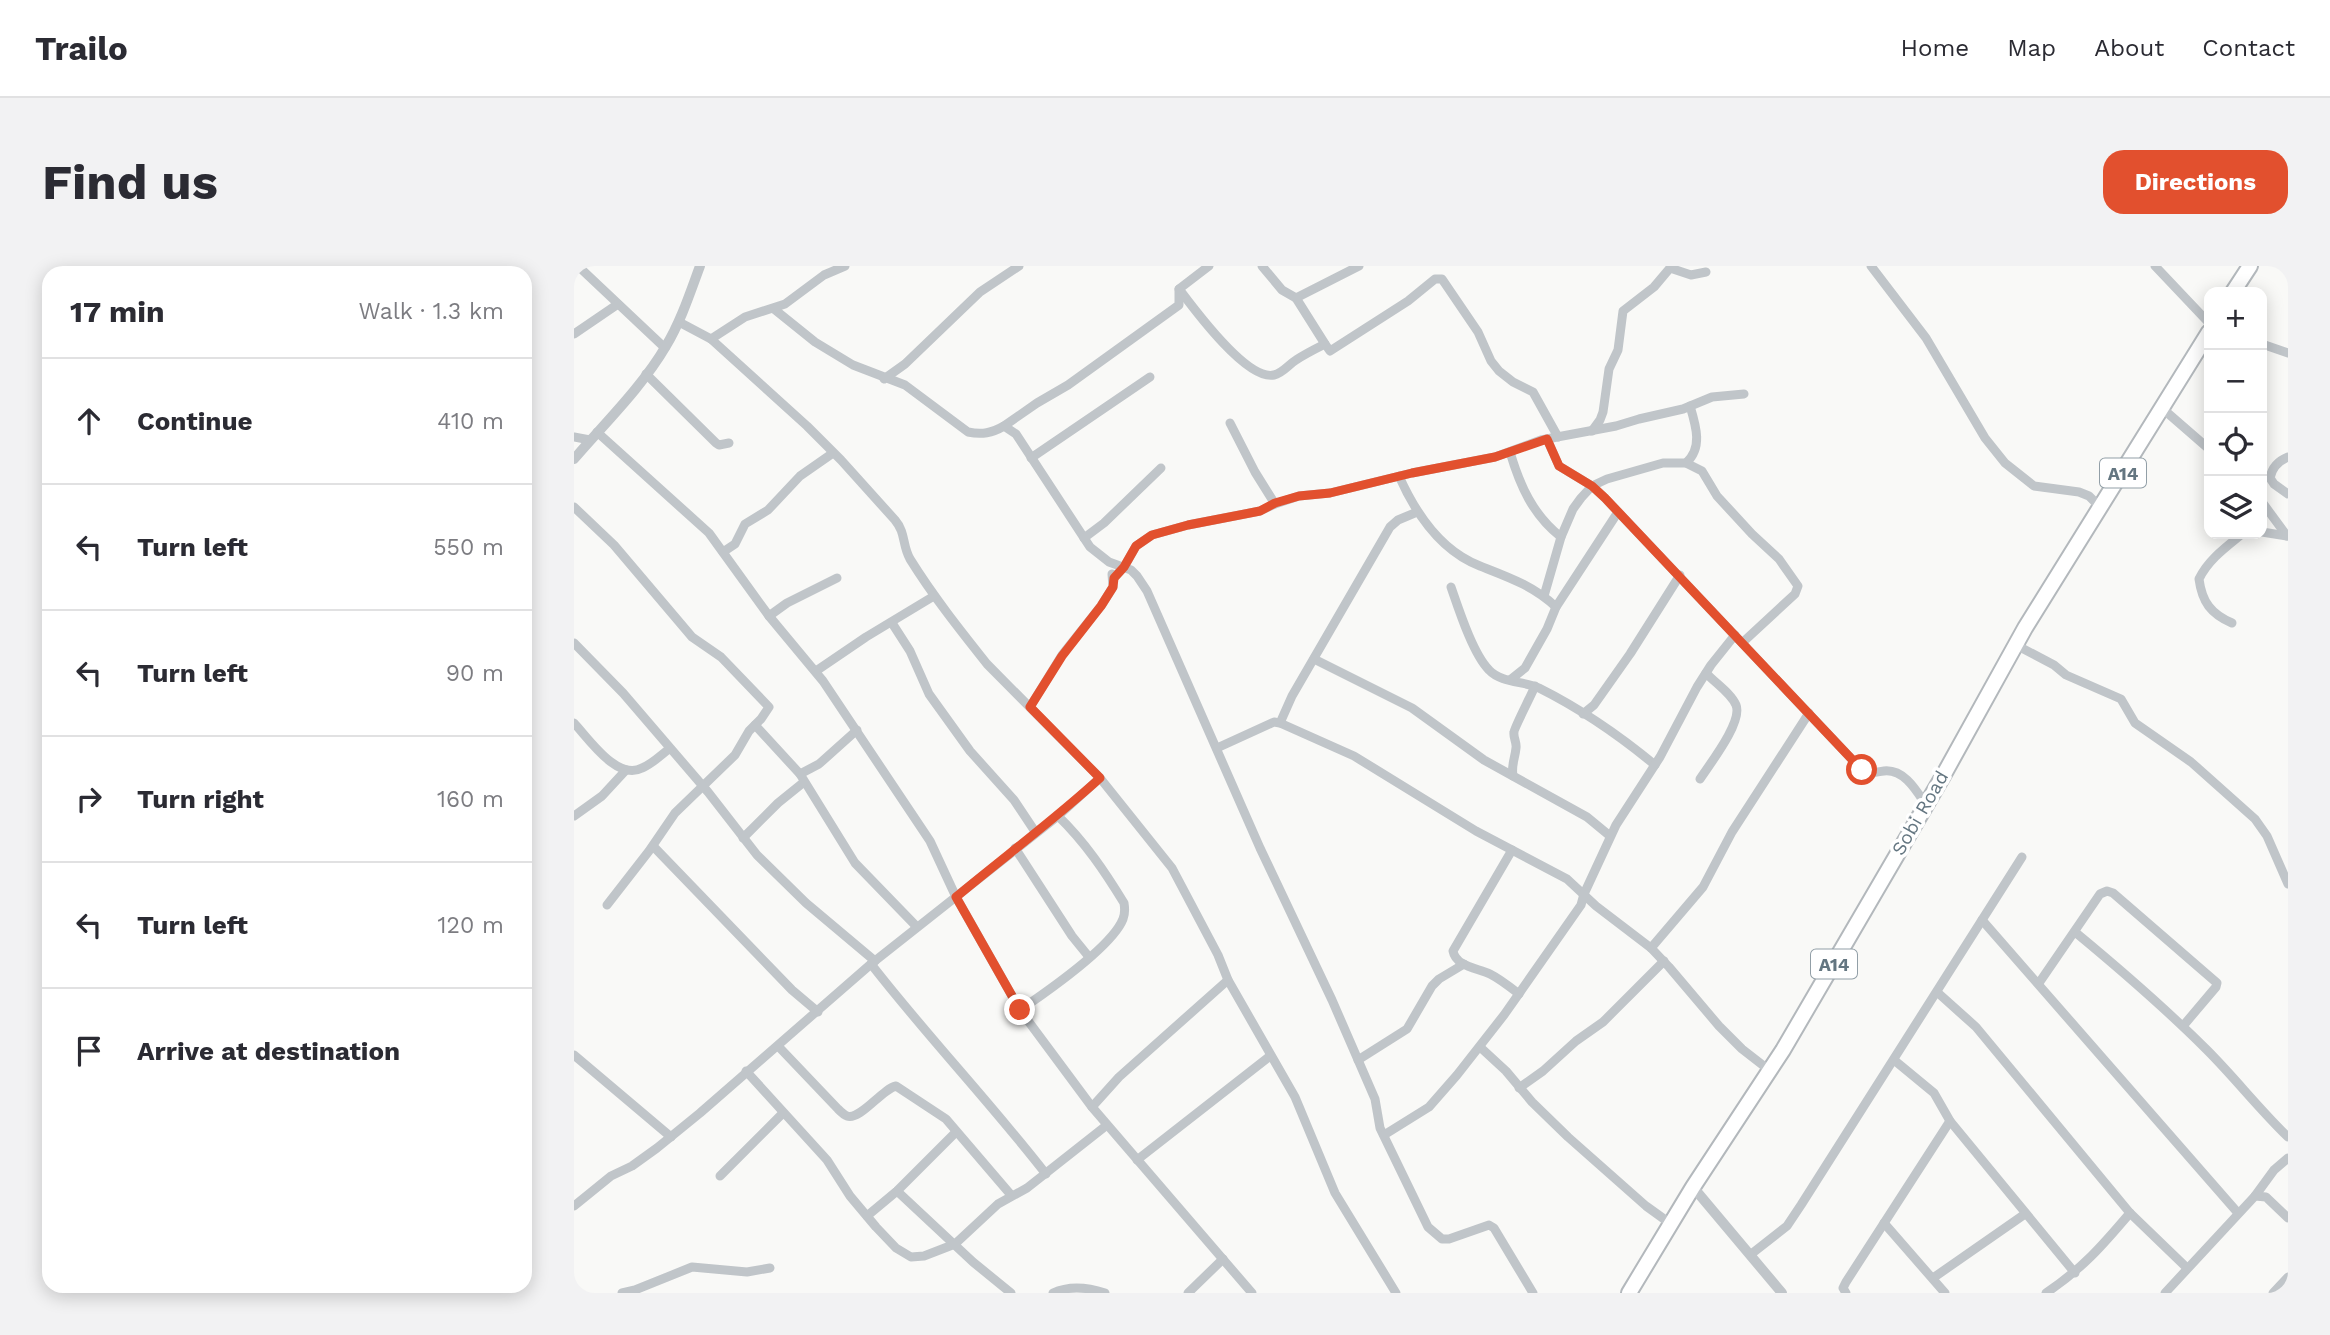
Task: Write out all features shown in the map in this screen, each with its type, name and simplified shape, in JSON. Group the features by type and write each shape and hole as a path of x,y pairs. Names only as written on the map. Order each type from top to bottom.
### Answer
{"highway":[{"path":"2236,287 2249,266"},
{"name":"Sobi Road","path":"1629,1293 1693,1187 1823,984 2025,628 2204,340"}],"street":[{"path":"574,459 665,348 679,322 700,266"},
{"path":"711,339 745,317 785,304 824,275 845,266"},
{"path":"884,379 905,364 980,292 1019,266"},
{"path":"1179,289 1209,266"},
{"path":"1262,266 1282,290 1296,298 1330,351 1435,279 1442,279 1478,332 1491,361 1513,382 1533,392 1558,437"},
{"path":"1296,298 1359,266"},
{"path":"1871,266 1926,338 1986,438 2005,463 2034,486 2079,492 2089,496 2101,508"},
{"path":"2155,266 2204,318"},
{"path":"584,268 665,348"},
{"path":"1592,431 1603,412 1609,369 1618,350 1623,310 1654,286 1670,268 1691,275 1706,272"},
{"path":"774,309 834,354 884,379 905,385 968,432 978,435 994,432 1004,426 1084,374 1179,305 1179,289"},
{"path":"1179,289 1216,337 1259,374 1270,377 1281,373 1294,361 1325,344"},
{"path":"574,334 618,304"},
{"path":"679,322 711,339 833,453 902,528 905,550 934,596 987,664 1100,778 1172,868 1218,955 1228,980 1295,1097 1335,1193 1396,1293"},
{"path":"2267,346 2288,353"},
{"path":"905,364 905,385"},
{"path":"646,374 716,443 729,443"},
{"path":"1031,458 1150,377"},
{"path":"1114,578 1136,546 1152,535 1260,511 1299,496 1330,493 1495,457 1547,439 1592,431 1690,406 1712,397 1744,394"},
{"path":"1686,463 1692,458 1698,436 1690,406"},
{"path":"2163,409 2204,445"},
{"path":"1016,434 1021,415"},
{"path":"1230,423 1255,472 1275,503"},
{"path":"1004,426 1016,434 1090,547 1109,562 1124,567 1137,576 1147,591 1260,848 1358,1060 1375,1100 1380,1128 1428,1227 1442,1239 1489,1225 1494,1228 1533,1293"},
{"path":"574,437 594,436 691,514 709,533 768,616 816,671 930,841 956,897 1020,1010 1092,1107 1252,1293"},
{"path":"1547,439 1559,466 1592,486 1618,512 1862,770 1867,773 1893,770 1908,781 1926,805"},
{"path":"1510,452 1519,483 1532,506 1545,523 1561,537"},
{"path":"723,552 734,544 745,524 768,510 800,476 833,453"},
{"path":"2288,457 2275,466 2270,478 2288,494"},
{"path":"1544,596 1561,537 1573,509 1592,486 1646,467 1663,463 1686,463 1702,471 1717,496 1779,559 1798,586 1795,594 1742,643"},
{"path":"1084,538 1104,523 1161,468"},
{"path":"1399,476 1425,523 1464,558 1504,574 1544,596 1556,607"},
{"path":"574,507 614,545 692,637 721,657 769,707 743,738 735,755 675,813 607,905"},
{"path":"2267,509 2287,536"},
{"path":"1280,723 1292,696 1390,527 1398,520 1417,512"},
{"path":"1510,680 1522,673 1556,607 1618,512"},
{"path":"2267,533 2287,536"},
{"path":"2232,623 2218,617 2205,604 2199,579 2215,557 2236,539"},
{"path":"1030,707 1062,656 1113,587 1114,578 1109,562"},
{"path":"1583,714 1594,705 1630,654 1680,575"},
{"path":"768,616 787,603 837,578"},
{"path":"1451,587 1477,652 1487,669 1494,675 1531,685 1583,714 1655,765"},
{"path":"816,671 934,596"},
{"path":"892,623 910,651 929,694 970,751 1014,800 1036,833"},
{"path":"1384,1135 1429,1107 1480,1047 1519,994 1581,905 1610,836 1655,765 1706,673 1735,635"},
{"path":"574,643 623,693 757,855 873,962 944,1053 995,1109 1046,1174"},
{"path":"2016,645 2054,665 2066,675 2121,699 2135,723 2191,762 2255,819 2267,836 2288,884"},
{"path":"1314,660 1412,708 1484,760 1587,817 1610,836"},
{"path":"1522,673 1531,685"},
{"path":"1700,779 1728,735 1738,711 1736,703 1706,673"},
{"path":"1513,776 1511,766 1517,746 1513,733 1524,713 1531,685"},
{"path":"1594,705 1596,723"},
{"path":"1651,948 1703,887 1732,832 1809,713"},
{"path":"1217,748 1274,722 1280,723 1354,756 1476,831 1567,878 1618,924 1651,948 1719,1026 1769,1070"},
{"path":"574,723 613,764 626,770 643,768 669,749"},
{"path":"755,725 802,778 855,863 917,927"},
{"path":"743,838 802,778 857,730"},
{"path":"574,816 602,796 626,770"},
{"path":"574,1206 611,1175 632,1166 671,1137 873,962 1058,816 1100,778"},
{"path":"1020,1010 1064,980 1101,947 1122,922 1125,911 1124,903 1094,857 1075,832 1058,816"},
{"path":"653,846 792,990 818,1012"},
{"path":"1015,849 1072,936 1089,957"},
{"path":"1512,850 1453,951 1454,957 1464,964 1489,973 1519,994"},
{"path":"1751,1255 1787,1226 2022,857"},
{"path":"2039,983 2100,894 2107,891 2113,893 2217,985 2183,1026"},
{"path":"1982,920 2238,1213"},
{"path":"2075,932 2163,1006 2259,1109 2288,1136"},
{"path":"1519,1088 1603,1022 1664,961"},
{"path":"1358,1060 1407,1029 1432,986 1464,964"},
{"path":"1092,1107 1119,1077 1228,980"},
{"path":"1937,992 1976,1027 2130,1213 2187,1268"},
{"path":"778,1046 848,1117 854,1117 888,1088 896,1086 946,1119 1011,1195"},
{"path":"1480,1047 1577,1145 1646,1206 1671,1224"},
{"path":"1137,1160 1270,1056"},
{"path":"575,1058 671,1137"},
{"path":"1894,1060 1934,1093 1950,1121 2075,1273"},
{"path":"746,1071 827,1160 850,1196 867,1216 896,1248 911,1258 955,1244 998,1204 1027,1188 1107,1125"},
{"path":"720,1176 783,1113"},
{"path":"1846,1293 1843,1288 1846,1282 1950,1121"},
{"path":"867,1216 897,1191 956,1132"},
{"path":"2165,1293 2255,1196 2274,1170 2288,1158"},
{"path":"1693,1187 1782,1293"},
{"path":"897,1191 973,1262 1011,1293"},
{"path":"2255,1196 2266,1197 2288,1218"},
{"path":"2046,1293 2075,1273 2093,1256 2130,1213"},
{"path":"1933,1278 2025,1214"},
{"path":"1884,1223 1945,1293"},
{"path":"1188,1293 1223,1259"},
{"path":"622,1293 692,1267 727,1268 747,1272 770,1268"},
{"path":"2273,1293 2288,1276"},
{"path":"1052,1293 1088,1287 1105,1293"}],"route":[{"path":"1020,1010 956,897 1058,816 1100,778 1030,707 1062,656 1101,606 1113,587 1114,578 1136,546 1152,535 1260,511 1299,496 1330,493 1495,457 1547,439 1559,466 1592,486 1605,498 1862,770"}]}
